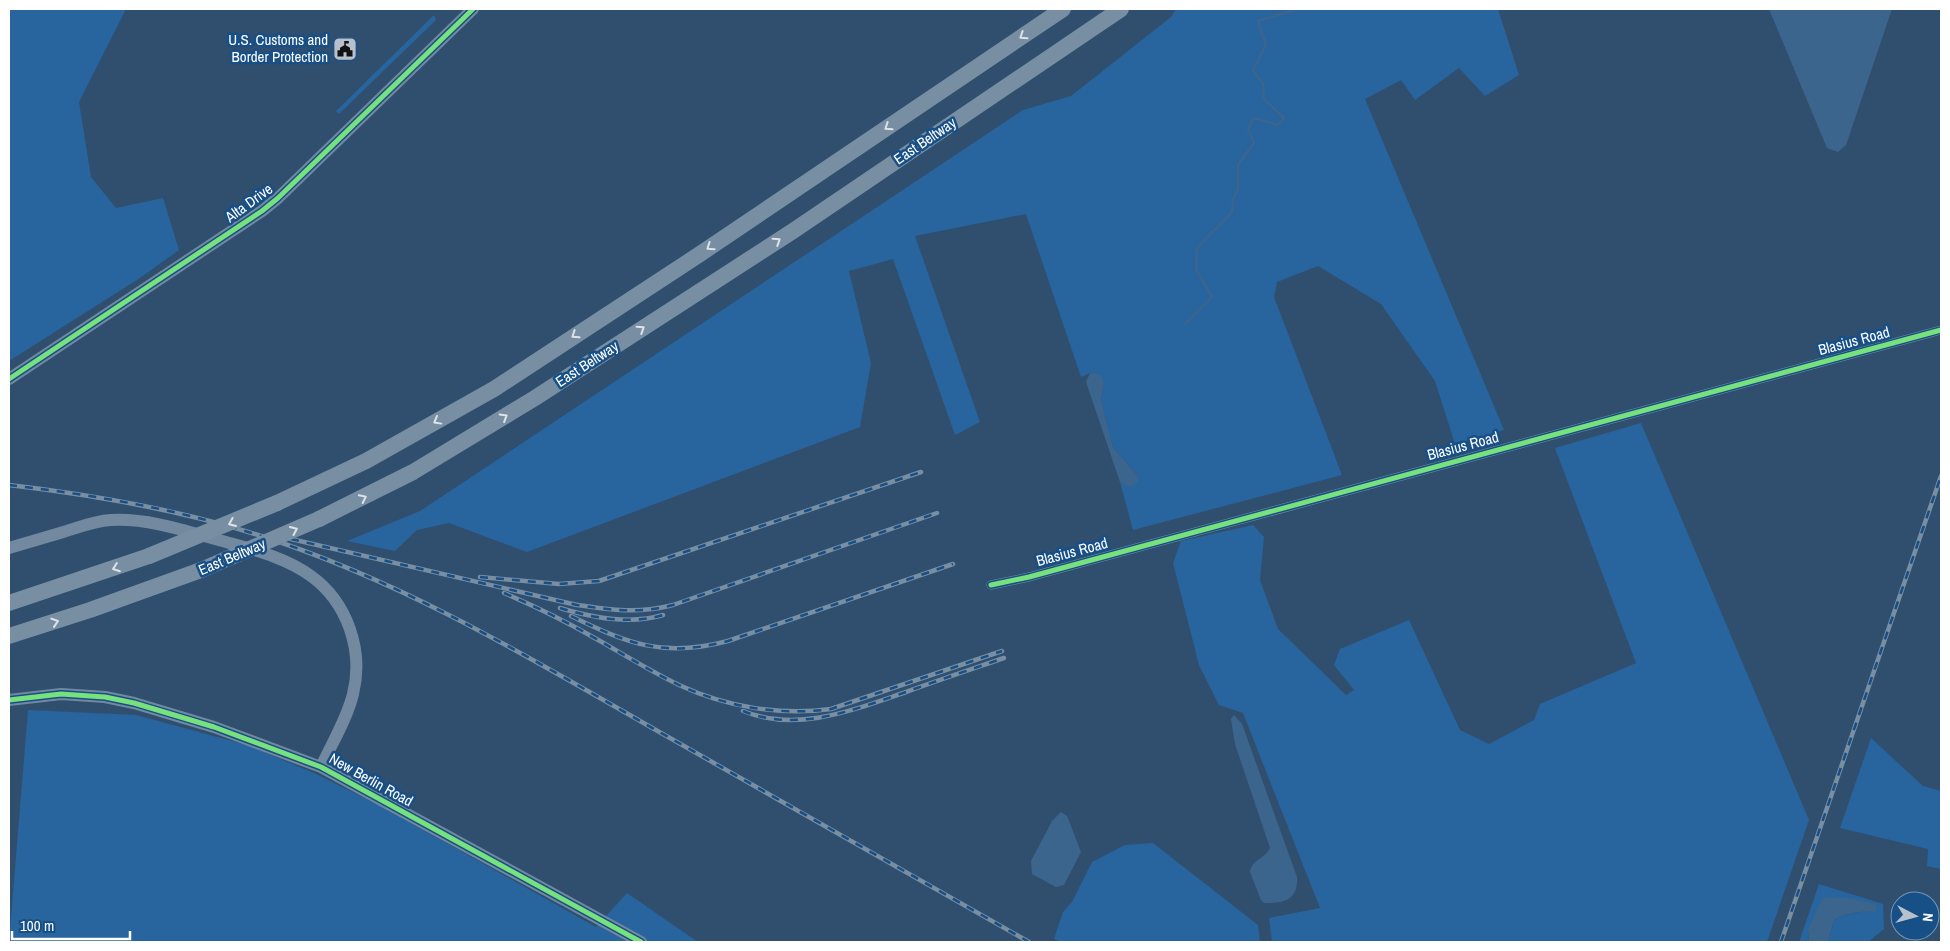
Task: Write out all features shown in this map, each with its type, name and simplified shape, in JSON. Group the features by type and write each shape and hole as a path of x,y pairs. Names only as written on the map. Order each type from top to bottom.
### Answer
{"highway":[{"name":"East Beltway","path":"9,603 149,556 277,504 366,461 494,389 700,254 1064,9"},
{"name":"East Beltway","path":"9,636 90,610 201,570 319,519 413,472 535,398 793,231 1121,9"}],"street":[{"name":"Alta Drive","path":"9,378 262,211 278,198 473,9"},
{"name":"Blasius Road","path":"991,585 1941,330"},
{"name":"New Berlin Road","path":"9,548 93,522 136,520 184,530 242,547 279,559 312,576 340,606 349,624 355,645 356,664 356,683 353,696 321,767"},
{"name":"New Berlin Road","path":"9,700 61,694 105,697 134,702 214,727 321,767 640,942"}],"shaded area":[{"path":"9,9 126,9 79,102 91,177 116,208 163,198 179,250 140,278 9,361"},
{"path":"1176,9 1498,9 1519,75 1485,96 1459,68 1415,100 1401,80 1365,99 1504,430 1455,444 1435,381 1381,304 1318,266 1277,282 1274,297 1342,475 1133,530 1120,482 1125,486 1138,476 1113,447 1101,400 1104,385 1090,373 1081,377 1026,214 915,236 980,422 955,435 893,259 849,271 871,363 860,427 527,552 449,523 417,530 395,551 347,541 420,511 1023,110 1071,96 1171,17"},
{"path":"1769,9 1892,9 1846,145 1838,152 1827,148"},
{"path":"434,15 436,20 339,114 336,111"},
{"path":"1090,373 1102,376 1104,385 1101,400 1113,447 1138,476 1138,482 1134,485 1125,486 1120,482 1086,382"},
{"path":"1641,423 1809,820 1767,942 1272,942 1269,918 1320,908 1243,713 1219,705 1199,665 1173,563 1181,541 1253,525 1264,537 1260,580 1278,629 1346,695 1354,690 1334,665 1340,649 1409,620 1460,730 1489,744 1534,720 1540,704 1636,663 1555,448"},
{"path":"28,710 136,715 247,745 314,773 379,805 596,927 627,893 698,942 9,942"},
{"path":"1234,715 1242,724 1297,877 1297,885 1293,895 1284,901 1264,903 1250,872 1253,864 1265,855 1270,848 1235,744 1231,719"},
{"path":"1871,738 1923,786 1941,791 1941,869 1927,866 1928,849 1840,828"},
{"path":"1061,812 1067,816 1081,852 1064,885 1056,887 1032,874 1031,861 1052,821"},
{"path":"1153,843 1258,925 1260,942 1061,942 1054,939 1063,912 1072,902 1092,862 1125,845"},
{"path":"1819,884 1883,904 1884,929 1868,942 1828,942 1834,920 1854,913 1875,912 1851,898 1808,930 1809,942 1799,942"},
{"path":"1823,897 1851,898 1875,904 1877,907 1875,912 1854,913 1834,920 1828,942 1809,942 1808,930"}],"waterway":[{"path":"1185,324 1212,297 1196,269 1197,248 1232,212 1233,199 1238,189 1238,165 1254,143 1248,130 1253,118 1278,125 1284,118 1264,99 1263,84 1253,70 1266,45 1258,21 1298,9"}],"railway":[{"path":"480,577 559,584 599,581 921,472"},
{"path":"1781,942 1941,476"},
{"path":"9,485 104,498 166,510 258,535 358,572 501,642 1029,942"},
{"path":"291,539 577,605 613,610 648,610 673,605 937,513"},
{"path":"571,616 629,641 665,648 705,646 728,641 953,564"},
{"path":"504,593 588,634 679,685 716,699 754,708 793,711 831,709 1002,651"},
{"path":"560,608 585,615 625,620 638,620 663,615"},
{"path":"743,711 784,720 805,719 846,712 1004,658"}],"cycle path":[{"path":"9,379 262,211 278,198 473,9"},
{"path":"991,585 1029,577 1941,330"},
{"path":"9,700 61,694 105,697 134,703 214,727 321,767 641,942"}],"place":[{"name":"U.S. Customs and Border Protection","path":"345,49"}]}
